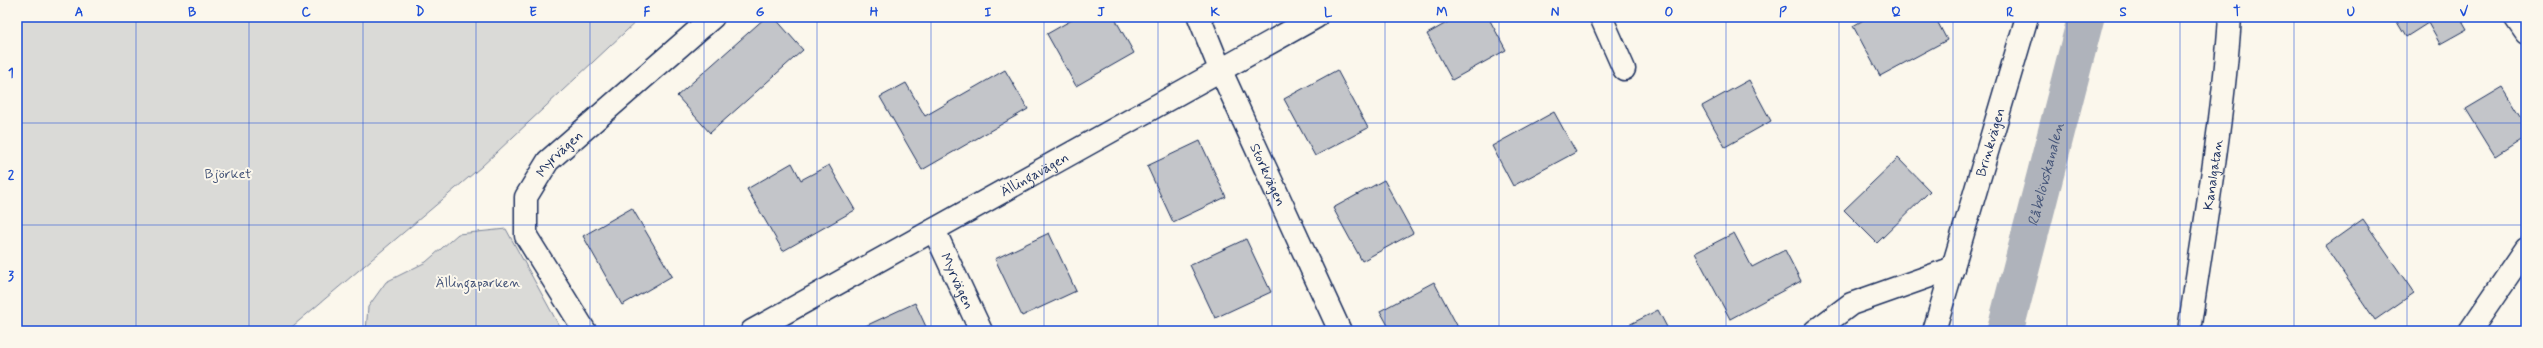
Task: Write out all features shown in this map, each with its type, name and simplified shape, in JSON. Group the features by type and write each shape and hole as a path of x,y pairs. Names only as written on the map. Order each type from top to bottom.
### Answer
{"street":[{"name":"Myrvägen","path":"585,331 526,236 526,197 548,160 713,17"},
{"name":"Storkvägen","path":"1199,17 1220,70 1340,331"},
{"name":"Ällingavägen","path":"752,331 1316,17"},
{"path":"1601,17 1624,69"},
{"name":"Brinkvägen","path":"1934,331 2027,17"},
{"name":"Kanalgatan","path":"2189,331 2228,58 2230,17"},
{"path":"2515,17 2526,33"},
{"name":"Myrvägen","path":"934,230 981,331"},
{"path":"2470,331 2526,249"},
{"path":"1815,331 1851,304 1953,268"}],"green space":[{"name":"Björket","path":"17,17 641,17 481,167 287,331 17,331"},
{"name":"Ällingaparken","path":"506,229 562,331 366,331 368,307 386,282 426,262 458,234"}],"building":[{"path":"766,17 774,17 803,50 710,133 677,96"},
{"path":"1077,17 1114,17 1134,53 1076,86 1047,34"},
{"path":"1457,17 1488,17 1506,50 1452,80 1427,34"},
{"path":"1864,17 1935,17 1947,40 1880,76 1853,26 1865,19"},
{"path":"2394,17 2460,17 2467,29 2440,44 2428,23 2406,37"},
{"path":"1005,70 1028,109 922,170 880,97 906,83 925,116"},
{"path":"1337,70 1368,128 1315,156 1284,99"},
{"path":"1749,80 1771,121 1725,147 1702,106"},
{"path":"2503,87 2526,124 2526,136 2495,156 2466,109"},
{"path":"1554,112 1576,152 1513,186 1492,146"},
{"path":"1200,141 1226,197 1173,222 1147,166"},
{"path":"1898,158 1930,191 1877,243 1844,210"},
{"path":"792,163 801,180 829,165 855,210 783,251 747,189"},
{"path":"1384,180 1413,233 1362,261 1333,208"},
{"path":"632,208 672,276 622,305 583,236"},
{"path":"2363,219 2414,293 2375,320 2325,246"},
{"path":"1049,233 1076,291 1022,316 995,259"},
{"path":"1734,233 1752,267 1785,250 1801,281 1730,319 1695,253"},
{"path":"1246,239 1271,292 1215,318 1190,265"},
{"path":"1434,282 1460,331 1391,331 1380,311"},
{"path":"915,303 928,331 862,331 861,328"},
{"path":"1658,310 1669,331 1617,331"}],"waterway":[{"name":"Råbelövskanalen","path":"2005,331 2086,17"}]}
